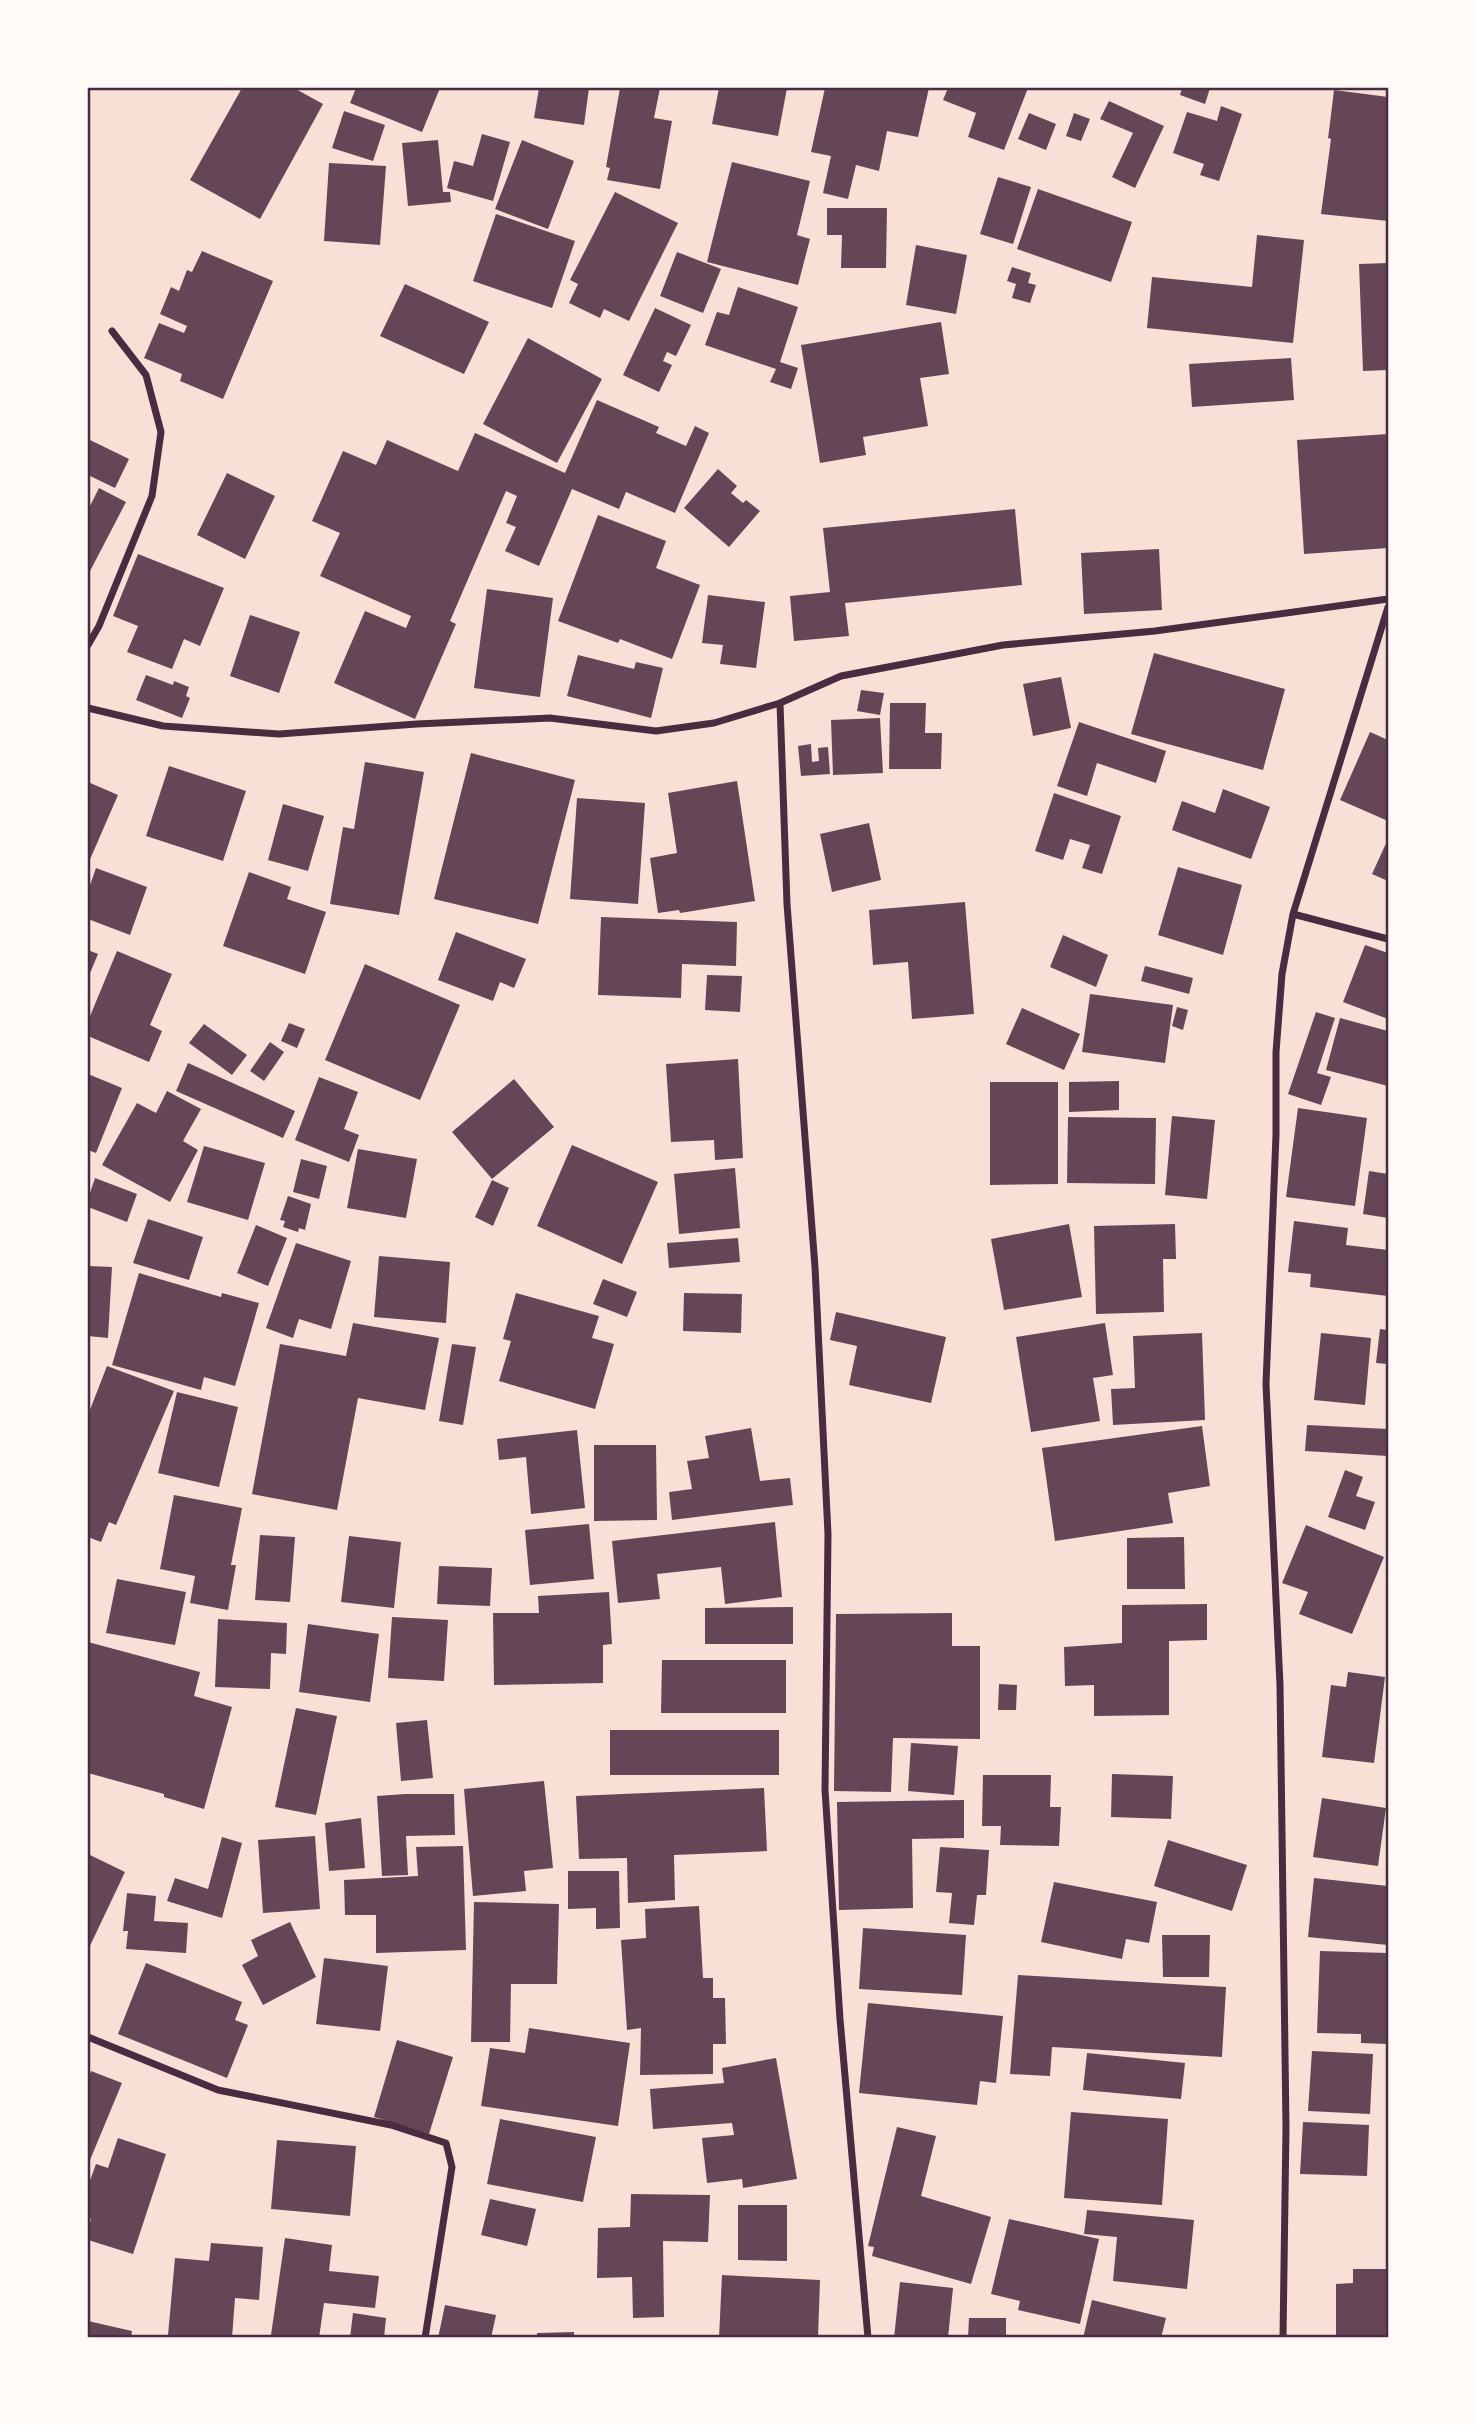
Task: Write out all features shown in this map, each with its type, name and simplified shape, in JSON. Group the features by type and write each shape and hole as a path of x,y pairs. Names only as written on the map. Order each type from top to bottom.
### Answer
{"street":[{"path":"88,645 99,626 152,496 162,432 146,375 112,331"},
{"path":"88,708 163,726 279,734 551,718 656,731 714,723 780,702 841,676 1003,645 1155,631 1388,600"},
{"path":"1283,2337 1286,2126 1280,1685 1266,1384 1276,1135 1276,1052 1282,974 1293,914 1388,607"},
{"path":"780,702 786,904 815,1267 828,1534 825,1790 868,2337"},
{"path":"1293,914 1388,939"},
{"path":"88,2037 218,2090 391,2124 446,2143 452,2167 425,2337"}],"building":[{"path":"242,88 294,88 323,104 260,219 190,180"},
{"path":"356,88 440,88 422,132 350,103"},
{"path":"539,88 589,88 584,125 534,118"},
{"path":"620,88 660,88 654,118 672,121 660,189 607,180 610,168 606,167"},
{"path":"719,88 787,88 778,136 712,124"},
{"path":"825,88 929,88 918,137 887,131 879,171 856,165 848,199 823,193 831,156 811,152"},
{"path":"948,88 1028,88 1004,150 968,137 976,113 943,100"},
{"path":"1182,88 1210,88 1205,104 1180,95"},
{"path":"1334,90 1388,97 1388,221 1321,214 1331,139 1328,138"},
{"path":"1109,101 1164,126 1135,188 1112,177 1133,133 1100,119"},
{"path":"1221,106 1242,114 1219,181 1200,175 1204,164 1173,153 1187,112 1217,121"},
{"path":"344,111 385,125 373,161 332,148"},
{"path":"1029,113 1056,124 1046,150 1018,139"},
{"path":"1074,113 1090,119 1081,141 1066,136"},
{"path":"482,134 510,142 493,201 447,188 454,161 473,166"},
{"path":"438,140 443,192 450,192 451,202 408,206 402,143"},
{"path":"522,140 574,161 548,229 495,209"},
{"path":"732,162 810,181 797,235 810,239 798,285 707,262"},
{"path":"329,163 386,166 380,245 324,241"},
{"path":"998,177 1031,187 1013,244 980,234"},
{"path":"1038,189 1132,222 1111,282 1017,249"},
{"path":"615,192 678,223 629,321 604,309 600,318 569,303 578,284 570,280"},
{"path":"827,208 887,208 886,268 841,268 842,235 827,235"},
{"path":"496,214 575,241 552,308 473,281"},
{"path":"1257,235 1304,240 1293,343 1147,328 1152,277 1252,287"},
{"path":"916,245 967,255 956,314 906,305"},
{"path":"202,251 273,281 223,399 180,381 182,374 144,358 159,323 184,333 187,326 160,314 171,287 179,291 187,270 192,272"},
{"path":"677,252 721,269 703,313 660,296"},
{"path":"1388,263 1388,370 1363,371 1359,264"},
{"path":"1012,267 1031,273 1028,283 1036,285 1030,303 1012,298 1016,284 1007,281"},
{"path":"405,284 489,322 464,374 380,336"},
{"path":"738,287 798,307 780,362 798,368 791,389 770,382 776,369 705,345 717,312 729,315"},
{"path":"655,308 691,325 676,356 667,352 663,361 672,365 659,392 623,375"},
{"path":"941,322 949,374 920,378 928,426 863,437 866,455 820,463 801,345"},
{"path":"528,338 602,379 557,463 483,424"},
{"path":"1291,358 1294,400 1192,407 1189,364"},
{"path":"597,400 659,427 656,433 686,446 695,426 709,433 675,513 626,492 619,509 572,489 539,566 505,551 516,527 506,523 517,496 506,491 450,621 456,624 415,719 334,683 365,611 406,628 411,616 320,576 340,533 312,521 343,451 376,465 387,440 458,471 475,433 565,473"},
{"path":"1388,434 1388,548 1304,554 1297,440"},
{"path":"88,439 129,459 115,488 88,475"},
{"path":"718,469 737,486 731,493 743,503 746,500 760,511 729,547 684,508"},
{"path":"227,473 275,496 245,559 197,535"},
{"path":"99,488 126,502 88,575 88,510"},
{"path":"1015,509 1022,585 845,603 849,636 794,641 790,596 830,592 823,528"},
{"path":"598,515 666,541 656,568 700,585 672,659 620,639 618,643 558,621"},
{"path":"1159,549 1162,610 1084,614 1081,553"},
{"path":"138,554 224,588 200,646 184,639 172,669 127,652 138,626 113,616"},
{"path":"487,589 553,598 540,697 474,688"},
{"path":"708,595 765,602 756,668 720,664 723,645 702,643"},
{"path":"250,615 300,632 279,693 230,676"},
{"path":"1154,653 1285,689 1263,770 1131,734"},
{"path":"578,655 634,669 636,662 663,668 651,718 567,696"},
{"path":"146,675 173,685 174,681 189,687 186,696 190,698 182,718 136,700"},
{"path":"1061,677 1071,728 1033,736 1023,684"},
{"path":"861,690 884,693 880,715 857,711"},
{"path":"890,703 926,703 925,733 942,733 941,769 889,769"},
{"path":"880,718 883,773 833,775 831,720"},
{"path":"1079,722 1166,751 1156,783 1097,763 1087,796 1057,786"},
{"path":"1370,732 1388,740 1388,821 1340,800"},
{"path":"811,744 812,762 819,761 818,748 828,747 830,774 801,776 798,746"},
{"path":"471,753 575,780 538,924 434,899"},
{"path":"365,762 424,772 399,915 330,904 343,827 354,829"},
{"path":"169,766 246,791 223,861 146,836"},
{"path":"737,781 755,901 680,913 679,910 658,913 650,858 677,853 668,793"},
{"path":"88,782 118,795 88,864"},
{"path":"1223,789 1270,807 1251,859 1172,830 1182,801 1215,813"},
{"path":"1054,793 1121,816 1102,874 1082,868 1090,845 1070,839 1063,860 1035,851"},
{"path":"577,798 645,803 638,904 570,899"},
{"path":"283,804 324,816 308,871 268,860"},
{"path":"869,823 881,880 832,892 820,834"},
{"path":"1388,839 1388,881 1372,874"},
{"path":"1178,867 1242,885 1223,955 1158,935"},
{"path":"96,868 147,887 130,935 88,919 88,891"},
{"path":"249,872 291,887 287,899 326,912 305,974 223,946"},
{"path":"965,902 974,1014 912,1019 908,962 873,965 869,910"},
{"path":"601,917 737,922 736,966 682,964 681,998 598,995"},
{"path":"456,932 526,959 514,988 500,982 493,1001 438,980"},
{"path":"1063,935 1108,955 1096,987 1050,967"},
{"path":"1365,945 1388,953 1388,1019 1343,1002"},
{"path":"88,950 98,954 88,978"},
{"path":"117,951 172,974 150,1025 162,1031 149,1062 88,1036 88,1021"},
{"path":"365,964 460,1005 420,1100 325,1060"},
{"path":"1145,966 1193,978 1189,994 1141,981"},
{"path":"707,975 742,976 740,1012 705,1010"},
{"path":"1090,994 1173,1005 1165,1063 1082,1052"},
{"path":"1177,1007 1188,1010 1183,1030 1172,1026"},
{"path":"1022,1008 1080,1034 1064,1070 1006,1044"},
{"path":"1316,1012 1335,1018 1317,1073 1331,1077 1321,1105 1288,1094"},
{"path":"1340,1018 1388,1031 1388,1086 1326,1070"},
{"path":"289,1023 305,1029 297,1048 281,1041"},
{"path":"204,1024 247,1055 232,1075 189,1043"},
{"path":"270,1042 284,1052 264,1081 250,1071"},
{"path":"738,1059 743,1158 715,1160 714,1140 671,1142 666,1064"},
{"path":"188,1063 295,1111 283,1138 176,1091"},
{"path":"88,1074 122,1088 96,1153 88,1150"},
{"path":"319,1077 358,1092 344,1129 359,1135 349,1162 295,1140"},
{"path":"514,1079 554,1127 492,1179 452,1132"},
{"path":"1119,1081 1119,1110 1069,1112 1069,1082"},
{"path":"990,1082 1058,1082 1058,1184 990,1185"},
{"path":"167,1091 201,1109 183,1141 198,1150 170,1202 102,1165 137,1103 156,1113"},
{"path":"1298,1108 1367,1118 1355,1206 1286,1197"},
{"path":"1172,1116 1215,1120 1207,1199 1165,1195"},
{"path":"1068,1117 1156,1118 1155,1184 1067,1183"},
{"path":"572,1145 658,1182 622,1264 537,1226"},
{"path":"204,1146 265,1163 248,1220 187,1202"},
{"path":"358,1149 417,1159 406,1218 347,1208"},
{"path":"301,1159 327,1166 319,1199 293,1192"},
{"path":"735,1168 740,1228 679,1234 674,1174"},
{"path":"1369,1171 1388,1174 1388,1218 1363,1214"},
{"path":"95,1178 137,1194 127,1222 88,1207"},
{"path":"492,1180 509,1188 493,1226 475,1217"},
{"path":"288,1196 311,1204 305,1230 299,1228 298,1232 283,1227 285,1221 280,1220"},
{"path":"148,1219 203,1237 189,1280 133,1263"},
{"path":"1294,1221 1348,1228 1346,1245 1388,1250 1388,1296 1310,1287 1311,1274 1288,1272"},
{"path":"1069,1224 1082,1297 1004,1310 991,1239"},
{"path":"1175,1224 1176,1259 1163,1259 1164,1312 1096,1314 1094,1226"},
{"path":"256,1225 287,1238 268,1286 237,1273"},
{"path":"738,1238 740,1262 669,1268 667,1243"},
{"path":"296,1243 351,1261 331,1329 299,1319 293,1338 266,1328"},
{"path":"379,1256 450,1262 446,1323 374,1317"},
{"path":"88,1266 112,1267 108,1338 88,1336"},
{"path":"139,1273 221,1297 222,1293 259,1303 235,1386 204,1377 201,1390 112,1365"},
{"path":"603,1279 637,1292 627,1317 593,1304"},
{"path":"516,1293 599,1316 592,1338 614,1344 595,1409 499,1381 511,1341 503,1339"},
{"path":"684,1293 742,1294 741,1333 683,1331"},
{"path":"836,1312 946,1337 931,1403 849,1385 857,1346 830,1340"},
{"path":"353,1323 439,1338 425,1410 358,1398 337,1510 252,1494 280,1344 346,1356"},
{"path":"1105,1323 1113,1375 1093,1378 1100,1421 1031,1432 1016,1337"},
{"path":"1380,1329 1388,1330 1388,1364 1376,1363"},
{"path":"1202,1333 1205,1420 1113,1425 1111,1389 1135,1388 1133,1336"},
{"path":"1321,1333 1371,1338 1365,1405 1314,1400"},
{"path":"452,1344 476,1347 463,1425 439,1421"},
{"path":"107,1366 174,1391 116,1525 109,1522 101,1542 88,1537 88,1415"},
{"path":"177,1392 238,1407 219,1487 158,1473"},
{"path":"1307,1425 1388,1429 1388,1456 1305,1451"},
{"path":"1202,1426 1210,1486 1168,1493 1173,1523 1055,1541 1042,1448"},
{"path":"751,1428 760,1481 790,1478 793,1505 672,1520 669,1492 692,1489 687,1461 709,1458 705,1436"},
{"path":"577,1430 585,1508 531,1514 526,1457 499,1460 497,1439"},
{"path":"594,1445 656,1445 657,1520 594,1521"},
{"path":"1345,1470 1363,1477 1356,1496 1375,1502 1365,1530 1328,1517"},
{"path":"174,1495 242,1508 231,1565 236,1565 228,1610 190,1603 195,1576 160,1569"},
{"path":"775,1522 782,1597 725,1604 721,1567 657,1574 660,1599 618,1603 612,1541"},
{"path":"589,1524 594,1579 530,1585 525,1530"},
{"path":"1306,1525 1384,1557 1352,1634 1299,1614 1308,1592 1282,1583"},
{"path":"260,1535 295,1537 290,1602 255,1600"},
{"path":"349,1536 401,1542 394,1608 341,1602"},
{"path":"1184,1537 1185,1589 1127,1589 1127,1538"},
{"path":"439,1566 492,1568 490,1606 437,1604"},
{"path":"117,1579 186,1592 175,1645 106,1633"},
{"path":"609,1592 612,1644 603,1645 603,1683 494,1685 493,1613 539,1613 538,1596"},
{"path":"1207,1604 1207,1640 1169,1641 1169,1715 1094,1716 1094,1685 1065,1686 1064,1647 1122,1643 1122,1605"},
{"path":"793,1607 793,1644 705,1644 705,1608"},
{"path":"952,1613 952,1646 980,1646 980,1739 893,1738 891,1792 834,1791 836,1614"},
{"path":"392,1617 448,1620 444,1681 388,1678"},
{"path":"218,1619 287,1623 286,1654 271,1653 270,1689 215,1687"},
{"path":"308,1624 379,1634 370,1702 299,1692"},
{"path":"88,1642 200,1672 194,1696 232,1707 204,1809 164,1797 164,1794 88,1773"},
{"path":"662,1660 786,1660 786,1713 661,1713"},
{"path":"1348,1672 1385,1677 1374,1763 1322,1757 1331,1685 1346,1687"},
{"path":"999,1684 1017,1685 1016,1710 998,1710"},
{"path":"296,1708 337,1716 316,1815 275,1807"},
{"path":"427,1720 433,1778 401,1781 396,1723"},
{"path":"610,1730 779,1730 779,1775 610,1775"},
{"path":"911,1743 958,1746 954,1795 908,1791"},
{"path":"1112,1774 1173,1776 1171,1819 1111,1817"},
{"path":"983,1775 1051,1775 1050,1807 1061,1807 1059,1846 1000,1845 1001,1826 982,1826"},
{"path":"544,1781 553,1868 524,1871 526,1891 473,1896 464,1789"},
{"path":"764,1788 767,1851 674,1855 675,1900 628,1903 627,1858 579,1859 576,1796"},
{"path":"454,1794 455,1835 406,1836 408,1875 382,1876 377,1796"},
{"path":"1322,1798 1386,1808 1378,1866 1313,1857"},
{"path":"964,1800 964,1838 912,1839 913,1908 839,1910 837,1802"},
{"path":"361,1818 365,1868 329,1871 325,1823"},
{"path":"315,1836 320,1909 263,1913 258,1840"},
{"path":"222,1837 242,1843 222,1918 167,1901 175,1878 208,1889"},
{"path":"1168,1840 1247,1865 1232,1911 1154,1886"},
{"path":"463,1846 466,1950 376,1953 376,1915 345,1915 344,1880 418,1876 416,1847"},
{"path":"940,1847 989,1850 986,1895 977,1895 974,1925 949,1923 952,1893 936,1892"},
{"path":"88,1854 125,1872 88,1950"},
{"path":"568,1871 619,1871 620,1928 596,1929 596,1908 568,1909"},
{"path":"1314,1878 1388,1886 1388,1945 1308,1937"},
{"path":"1054,1882 1157,1902 1149,1943 1126,1939 1122,1959 1041,1942"},
{"path":"127,1893 156,1896 154,1921 188,1923 186,1953 126,1949 128,1931 123,1931"},
{"path":"474,1902 559,1904 557,1984 511,1984 510,2042 471,2042"},
{"path":"699,1906 703,1978 713,1978 713,1998 725,1998 726,2044 713,2044 713,2074 640,2075 641,2028 627,2030 621,1940 646,1938 645,1909"},
{"path":"290,1922 316,1977 263,2005 242,1965 258,1956 251,1940"},
{"path":"863,1928 966,1935 962,1995 859,1989"},
{"path":"1162,1935 1210,1935 1209,1977 1163,1977"},
{"path":"1320,1951 1388,1953 1388,2044 1361,2043 1361,2034 1317,2033"},
{"path":"324,1958 388,1966 380,2031 316,2024"},
{"path":"146,1963 242,2002 235,2020 248,2025 227,2078 118,2034"},
{"path":"1018,1975 1226,1987 1222,2057 1052,2047 1050,2076 1010,2074"},
{"path":"868,2003 1003,2016 996,2083 980,2081 977,2105 859,2093"},
{"path":"529,2028 630,2043 618,2126 481,2106 490,2048 525,2053"},
{"path":"397,2040 453,2057 429,2134 374,2117"},
{"path":"1312,2051 1373,2054 1370,2114 1308,2111"},
{"path":"1087,2053 1185,2063 1181,2099 1083,2090"},
{"path":"776,2058 797,2179 743,2188 742,2179 707,2183 702,2138 734,2135 732,2123 653,2129 650,2089 724,2083 722,2068"},
{"path":"91,2071 122,2083 90,2160 88,2079"},
{"path":"1071,2112 1168,2119 1162,2205 1064,2198"},
{"path":"500,2119 596,2137 583,2202 487,2184"},
{"path":"1303,2122 1369,2125 1367,2176 1300,2174"},
{"path":"897,2127 936,2136 921,2196 991,2217 971,2284 872,2256 874,2247 868,2246"},
{"path":"118,2138 166,2154 133,2254 88,2240 91,2219 88,2217 88,2186 96,2164 108,2168"},
{"path":"277,2140 356,2146 350,2216 271,2209"},
{"path":"631,2194 710,2195 708,2242 663,2241 664,2317 633,2318 632,2277 597,2278 598,2228 630,2227"},
{"path":"490,2199 536,2209 527,2246 481,2235"},
{"path":"738,2205 787,2205 787,2261 738,2260"},
{"path":"1087,2210 1194,2220 1187,2289 1113,2281 1117,2237 1084,2234"},
{"path":"1009,2219 1099,2239 1080,2324 1018,2310 1020,2301 991,2294"},
{"path":"285,2238 332,2245 329,2271 379,2276 375,2308 324,2303 319,2338 271,2335"},
{"path":"211,2243 263,2247 259,2300 235,2298 232,2338 168,2335 175,2258 209,2261"},
{"path":"1353,2269 1388,2269 1388,2338 1336,2338 1336,2284 1353,2283"},
{"path":"722,2275 820,2280 818,2338 719,2338"},
{"path":"900,2282 953,2288 948,2338 894,2338"},
{"path":"1092,2300 1166,2318 1161,2338 1083,2338"},
{"path":"445,2305 496,2315 491,2338 438,2338"},
{"path":"353,2313 386,2318 384,2338 350,2338"},
{"path":"969,2318 1006,2318 1006,2338 968,2338"},
{"path":"88,2321 132,2331 131,2338 88,2338"},
{"path":"574,2332 574,2338 537,2338 537,2333"}]}
